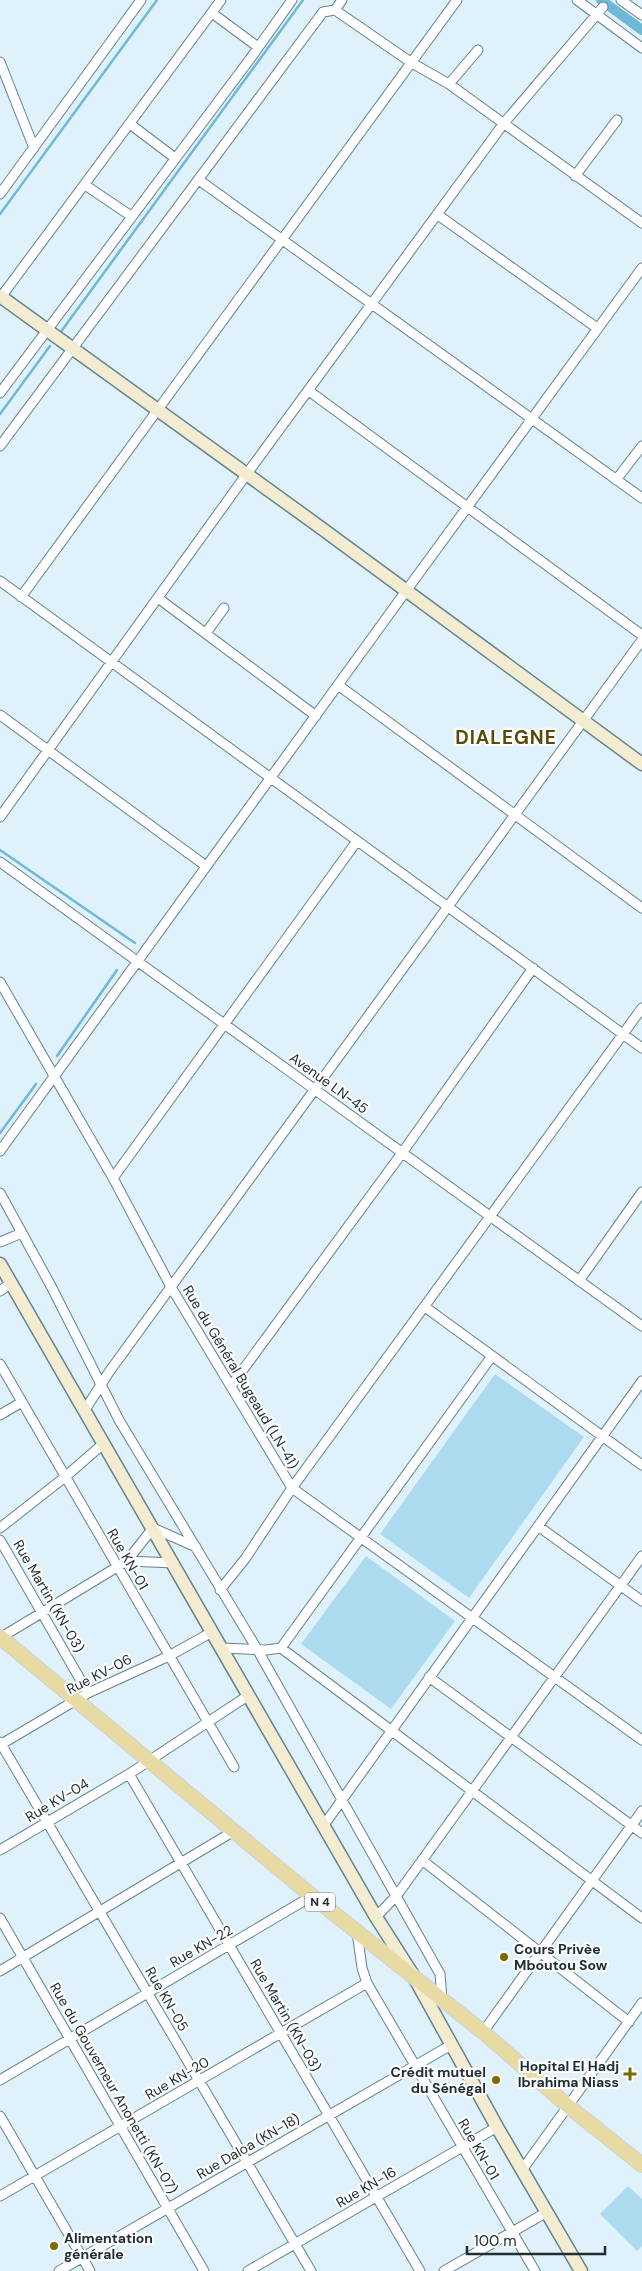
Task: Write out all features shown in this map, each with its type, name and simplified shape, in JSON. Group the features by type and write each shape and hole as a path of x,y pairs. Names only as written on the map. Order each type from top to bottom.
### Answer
{"main road":[{"name":"N 4","path":"0,1638 83,1696 148,1760 312,1896 483,2032 568,2106 642,2165"}],"street":[{"path":"0,194 141,0"},
{"path":"221,0 1,297 642,764"},
{"path":"0,393 292,0"},
{"path":"336,10 342,0"},
{"path":"21,597 158,411 206,341 457,0"},
{"path":"576,0 600,10 642,48"},
{"path":"621,0 642,15"},
{"path":"0,446 323,12 336,10 412,63 448,84 642,223"},
{"path":"0,817 246,475 309,392 504,123 600,10"},
{"path":"212,13 258,47"},
{"path":"448,84 478,50"},
{"path":"0,62 34,148"},
{"path":"575,176 617,120"},
{"path":"130,124 175,158"},
{"path":"199,180 642,498"},
{"path":"85,186 131,216"},
{"path":"438,215 597,328"},
{"path":"0,1151 642,268"},
{"path":"309,392 642,635"},
{"path":"616,480 642,446"},
{"path":"0,581 642,1048"},
{"path":"158,598 316,716"},
{"path":"206,633 224,608"},
{"path":"85,1410 101,1383 642,640"},
{"path":"338,685 642,908"},
{"path":"0,715 206,866"},
{"path":"112,1178 357,841"},
{"name":"Avenue LN-45","path":"0,862 642,1326"},
{"path":"231,1386 402,1153 533,968"},
{"name":"Rue du Général Bugeaud (LN-41)","path":"0,982 112,1178 171,1287 292,1488 642,1740"},
{"path":"220,1590 245,1559 292,1488 642,1008"},
{"path":"580,1281 642,1192"},
{"path":"0,1193 120,1420 256,1649 440,1974 442,1999"},
{"path":"0,1242 22,1233"},
{"path":"0,1264 103,1444 174,1563 376,1917 413,1975 497,2127 581,2271"},
{"path":"0,1291 11,1283"},
{"path":"424,1307 642,1465"},
{"path":"281,1648 492,1356"},
{"name":"Rue KN-01","path":"0,1364 234,1766"},
{"path":"324,1825 642,1381"},
{"path":"0,1415 22,1402"},
{"path":"0,1528 65,1477 103,1444"},
{"path":"538,1526 642,1601"},
{"path":"153,1528 196,1548"},
{"path":"0,1638 126,1561 153,1528"},
{"name":"Rue Martin (KN-03)","path":"0,1540 42,1613 83,1696"},
{"path":"376,1917 396,1895 422,1860 642,1556"},
{"path":"126,1561 174,1563"},
{"name":"Rue KV-06","path":"0,1743 83,1696 169,1656 212,1632"},
{"path":"222,1648 281,1648 392,1729 642,1918"},
{"path":"429,1677 642,1833"},
{"name":"Rue KV-04","path":"0,1850 129,1774 249,1695"},
{"name":"Rue KN-05","path":"0,1743 311,2271"},
{"name":"Rue Martin (KN-03)","path":"129,1774 420,2271"},
{"path":"483,2032 642,1811"},
{"path":"0,1971 234,1830"},
{"path":"422,1860 542,1952 629,2022"},
{"name":"Rue KN-22","path":"0,2080 312,1896"},
{"name":"Rue du Gouverneur Anonetti (KN-07)","path":"0,1918 204,2271"},
{"name":"Rue KN-01","path":"357,1932 362,1968 367,1983 534,2271"},
{"name":"Rue KN-20","path":"0,2196 367,1983"},
{"path":"522,2170 642,2003"},
{"name":"Rue Daloa (KN-18)","path":"59,2271 451,2045"},
{"path":"0,2116 90,2271"},
{"name":"Rue KN-16","path":"248,2271 497,2127"},
{"path":"444,2271 547,2212"}],"shaded area":[{"path":"495,1374 584,1437 469,1598 380,1534"},
{"path":"366,1556 455,1621 391,1709 301,1644"},
{"path":"628,2186 642,2199 642,2246 637,2251 600,2214"}],"waterway":[{"path":"0,214 157,0"},
{"path":"60,333 303,0"},
{"path":"601,0 642,30"},
{"path":"0,414 50,346"},
{"path":"0,850 135,943"},
{"path":"57,1056 117,970"},
{"path":"0,1133 36,1084"}],"place":[{"name":"Cours Privèe Mboutou Sow","path":"504,1957"},
{"name":"Hopital El Hadj Ibrahima Niass","path":"630,2074"},
{"name":"Crédit mutuel du Sénégal","path":"496,2080"},
{"name":"Alimentation générale","path":"54,2246"}],"district":[{"name":"DIALEGNE","path":"506,737"}]}
